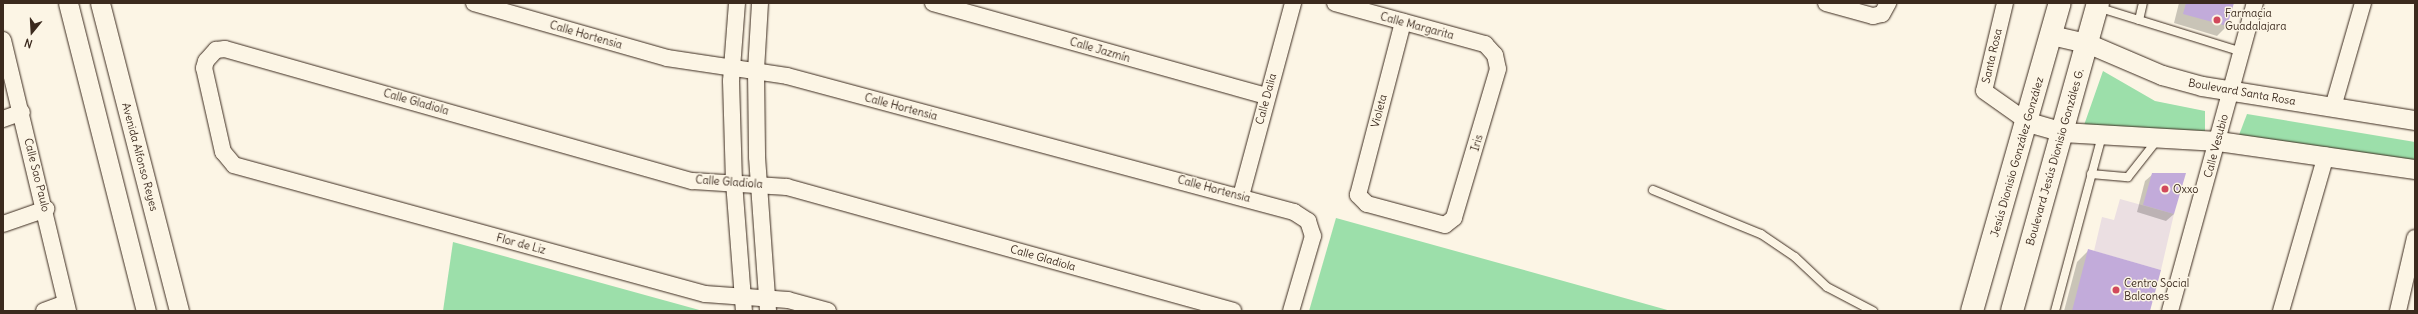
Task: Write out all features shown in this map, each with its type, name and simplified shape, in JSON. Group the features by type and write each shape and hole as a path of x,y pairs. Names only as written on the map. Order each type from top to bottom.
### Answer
{"main road":[{"name":"Jesús Dionisio González González","path":"1972,311 2028,122 2060,3"},
{"name":"Boulevard Jesús Dionisio Gonzáles G.","path":"2012,311 2097,5"}],"street":[{"path":"68,3 146,311"},
{"name":"Avenida Alfonso Reyes","path":"100,3 179,311"},
{"name":"Calle Hortensia","path":"474,3 667,58 732,70 756,71 1241,196 1302,216 1311,226 1312,236 1292,311"},
{"path":"737,3 732,70 734,182 743,305"},
{"path":"760,3 756,71 759,184 767,304"},
{"name":"Calle Jazmín","path":"933,3 1267,96"},
{"name":"Calle Dalia","path":"1241,196 1293,3"},
{"name":"Calle Margarita","path":"1335,3 1485,44 1495,55"},
{"path":"1826,3 1874,16 1885,8"},
{"name":"Santa Rosa","path":"2005,3 1984,91 2028,122 2062,132"},
{"name":"Calle Vesubio","path":"2170,311 2255,3"},
{"path":"2333,107 2362,3"},
{"name":"Violeta","path":"1403,22 1358,187 1361,200 1445,225"},
{"name":"Boulevard Santa Rosa","path":"2052,35 2087,43 2162,75 2231,91 2415,120"},
{"name":"Calle Sao Paulo","path":"3,40 46,209 67,307"},
{"name":"Calle Gladiola","path":"206,61 216,50 225,49 693,180 787,187 1233,311"},
{"name":"Iris","path":"1445,225 1454,218 1476,144 1498,69 1495,55"},
{"name":"Flor de Liz","path":"206,61 204,68 223,152 226,159 242,168 743,305 767,304 828,311"},
{"path":"3,119 22,112"},
{"path":"2062,132 2102,136 2218,140 2415,169"},
{"path":"2281,311 2326,156"},
{"path":"3,224 46,209"},
{"path":"2398,311 2415,238"},
{"path":"44,311 67,307"}],"lane":[{"path":"2139,20 2143,3"},
{"path":"2097,5 2139,20 2242,52"},
{"path":"2055,311 2102,136"},
{"path":"2091,174 2128,177 2159,138"},
{"path":"1653,190 1762,234 1796,257 1827,287 1873,311"}],"shaded area":[{"path":"2120,199 2174,214 2161,270 2094,251 2102,217 2114,220"}],"green space":[{"path":"2103,71 2155,101 2205,111 2205,131 2083,128"},
{"path":"2247,114 2415,142 2415,163 2239,135"},
{"path":"1336,218 1506,265 1671,311 1309,311"},
{"path":"453,242 703,311 443,311"}],"building":[{"name":"Farmacia Guadalajara","path":"2186,3 2234,3 2227,26 2183,14"},
{"name":"Oxxo","path":"2152,173 2186,173 2174,214 2143,205"},
{"name":"Centro Social Balcones","path":"2088,249 2161,270 2150,311 2072,311"}],"place":[{"name":"Farmacia Guadalajara","path":"2217,20"},
{"name":"Oxxo","path":"2165,189"},
{"name":"Centro Social Balcones","path":"2116,290"}]}
